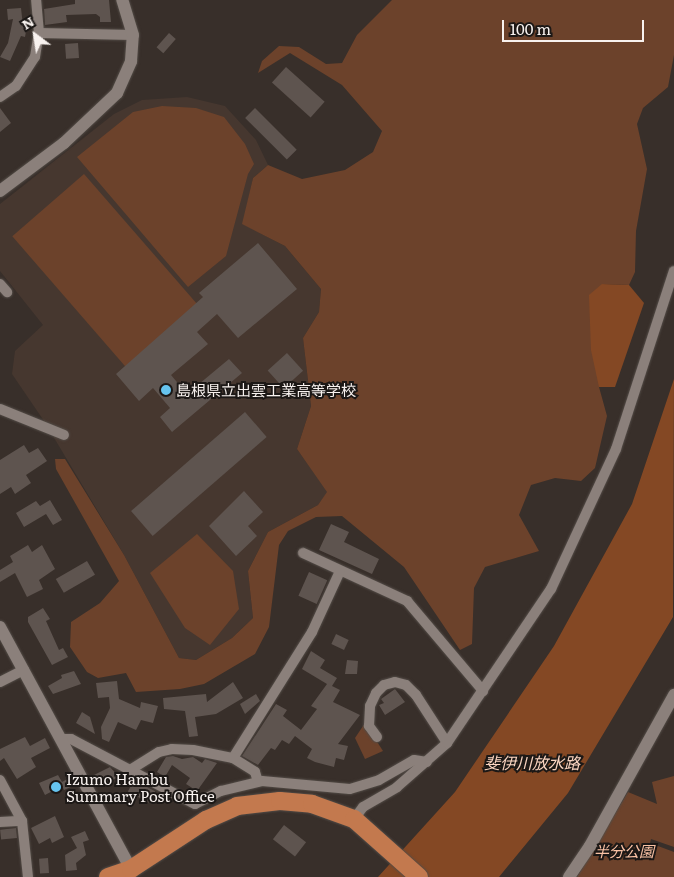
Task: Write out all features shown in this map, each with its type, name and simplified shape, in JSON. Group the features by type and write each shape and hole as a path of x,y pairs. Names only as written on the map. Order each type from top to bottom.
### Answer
{"highway":[{"path":"108,877 133,873 206,820 237,806 280,802 312,804 360,823 419,877"}],"street":[{"path":"0,97 16,86 35,57 39,33 36,0"},
{"path":"0,191 64,143 117,93 131,61 133,35 122,0"},
{"path":"39,33 133,35"},
{"path":"360,823 364,807 396,787 447,743 551,589 570,552 616,449 674,271"},
{"path":"0,284 8,292"},
{"path":"0,409 64,435"},
{"path":"304,553 407,601 483,691"},
{"path":"233,758 312,632 340,571"},
{"path":"0,626 133,873"},
{"path":"0,682 24,670"},
{"path":"377,737 369,726 370,706 376,693 384,685 395,682 406,685 416,695 447,743"},
{"path":"569,877 590,846 674,695"},
{"path":"61,739 72,739 195,804 221,792 258,782 350,788 379,780 414,760 427,762"},
{"path":"130,770 159,752 172,749 233,758 255,772 258,782"},
{"path":"0,780 22,821 28,877"},
{"path":"0,822 22,821"}],"shaded area":[{"name":"島根県立出雲工業高等学校","path":"187,97 225,106 256,140 268,165 253,178 243,224 285,246 321,289 319,312 303,338 311,406 297,449 328,492 318,505 268,532 248,571 253,618 232,638 196,660 179,658 124,555 44,421 12,374 15,351 43,325 0,271 0,204 114,114 142,100"}],"green space":[{"path":"392,0 674,0 674,55 668,87 643,108 637,124 647,169 636,231 635,272 629,285 602,284 599,387 607,416 595,468 581,481 555,478 531,485 519,515 539,551 485,567 474,588 472,644 460,650 404,567 342,516 316,517 288,531 279,545 269,627 255,654 204,684 180,689 136,692 126,673 98,678 87,672 70,647 71,622 100,603 119,581 56,469 55,459 65,459 124,555 179,658 196,660 232,638 253,618 248,571 268,532 318,505 327,492 297,449 311,406 303,338 319,312 321,289 285,246 242,224 253,178 268,165 302,179 345,170 373,152 382,131 342,85 290,53 258,73 262,61 279,46 299,47 326,64 342,63 357,35"},
{"path":"162,106 196,108 224,117 245,144 254,164 248,174 226,256 188,287 77,157 133,112"},
{"path":"84,174 200,308 128,370 12,236"},
{"path":"197,534 233,571 239,609 210,645 185,628 150,573"},
{"path":"365,723 383,751 365,759 355,738"},
{"name":"半分公園","path":"674,776 674,847 651,839 650,843 674,852 674,877 577,877 628,792 657,804 652,782"}],"water":[{"path":"602,284 629,285 644,303 615,387 599,387 591,350 589,295"},
{"name":"斐伊川放水路","path":"674,379 673,617 568,793 499,877 378,877 455,792 554,646 632,504"}],"building":[{"path":"75,0 109,0 111,22 100,22 100,17 96,14 66,15 67,22 45,25 44,9 75,4"},
{"path":"21,8 23,26 27,26 25,37 21,36 10,61 0,57 8,43 13,19 8,20 7,9"},
{"path":"169,33 176,39 163,53 157,47"},
{"path":"78,43 79,58 66,59 65,44"},
{"path":"286,67 325,102 311,117 272,83"},
{"path":"0,108 11,123 0,132"},
{"path":"255,108 297,150 287,160 245,118"},
{"path":"258,243 297,289 238,338 217,314 197,332 208,344 171,375 187,394 229,359 242,373 172,432 160,417 170,408 153,388 139,401 116,374 203,297 199,293"},
{"path":"287,353 303,371 284,388 268,370"},
{"path":"245,412 267,437 153,536 131,511"},
{"path":"24,445 29,453 38,448 47,461 26,475 31,483 15,494 11,487 0,494 0,460"},
{"path":"244,491 263,512 248,526 257,536 236,556 209,526"},
{"path":"50,500 62,520 53,525 46,514 24,527 16,513 36,501 40,506"},
{"path":"331,524 349,532 344,542 379,559 372,574 319,550"},
{"path":"28,545 32,552 42,545 55,569 39,580 43,589 27,597 15,573 0,582 0,570 13,562 10,556"},
{"path":"87,561 95,575 64,593 56,579"},
{"path":"309,572 327,580 317,604 298,596"},
{"path":"43,608 50,619 46,621 59,650 63,648 68,657 52,665 28,622 28,617"},
{"path":"336,634 349,640 344,650 331,644"},
{"path":"311,651 325,660 320,668 337,678 332,686 340,690 333,702 360,715 338,744 348,746 344,760 336,758 334,767 315,762 307,758 312,749 295,736 289,744 282,740 275,750 271,748 258,765 242,756 276,704 287,710 283,716 301,730 317,709 311,706 327,684 302,669"},
{"path":"347,660 358,661 357,674 345,674"},
{"path":"74,671 81,684 53,694 48,686 62,678 61,675"},
{"path":"117,681 119,699 140,708 141,702 158,706 153,723 141,720 136,730 118,722 109,742 102,739 101,727 110,708 109,697 98,698 96,683"},
{"path":"233,682 243,698 216,714 195,717 198,736 189,737 185,711 164,709 163,698 206,694 207,702"},
{"path":"395,689 405,702 385,715 379,705 384,703 381,699"},
{"path":"256,694 260,701 245,714 240,704"},
{"path":"82,712 90,717 95,734 76,723"},
{"path":"25,737 30,746 45,738 50,748 31,758 36,767 17,779 4,758 0,761 0,749"},
{"path":"173,756 182,759 193,757 202,763 205,759 217,763 197,791 186,784 190,778 172,765 165,777 157,772 166,757"},
{"path":"110,767 119,777 99,786 94,775"},
{"path":"58,775 62,782 69,778 73,786 64,790 62,786 45,795 39,783"},
{"path":"134,780 155,791 149,803 128,791"},
{"path":"55,816 64,837 52,843 50,838 39,844 31,828"},
{"path":"284,825 306,842 295,856 273,839"},
{"path":"16,828 17,838 1,840 0,830"},
{"path":"85,831 89,840 83,842 86,855 76,863 77,870 66,871 65,855 77,848 71,837"},
{"path":"48,858 49,873 40,874 39,859"}],"place":[{"name":"島根県立出雲工業高等学校","path":"166,390"},
{"name":"Izumo Hambu Summary Post Office","path":"56,787"}]}
